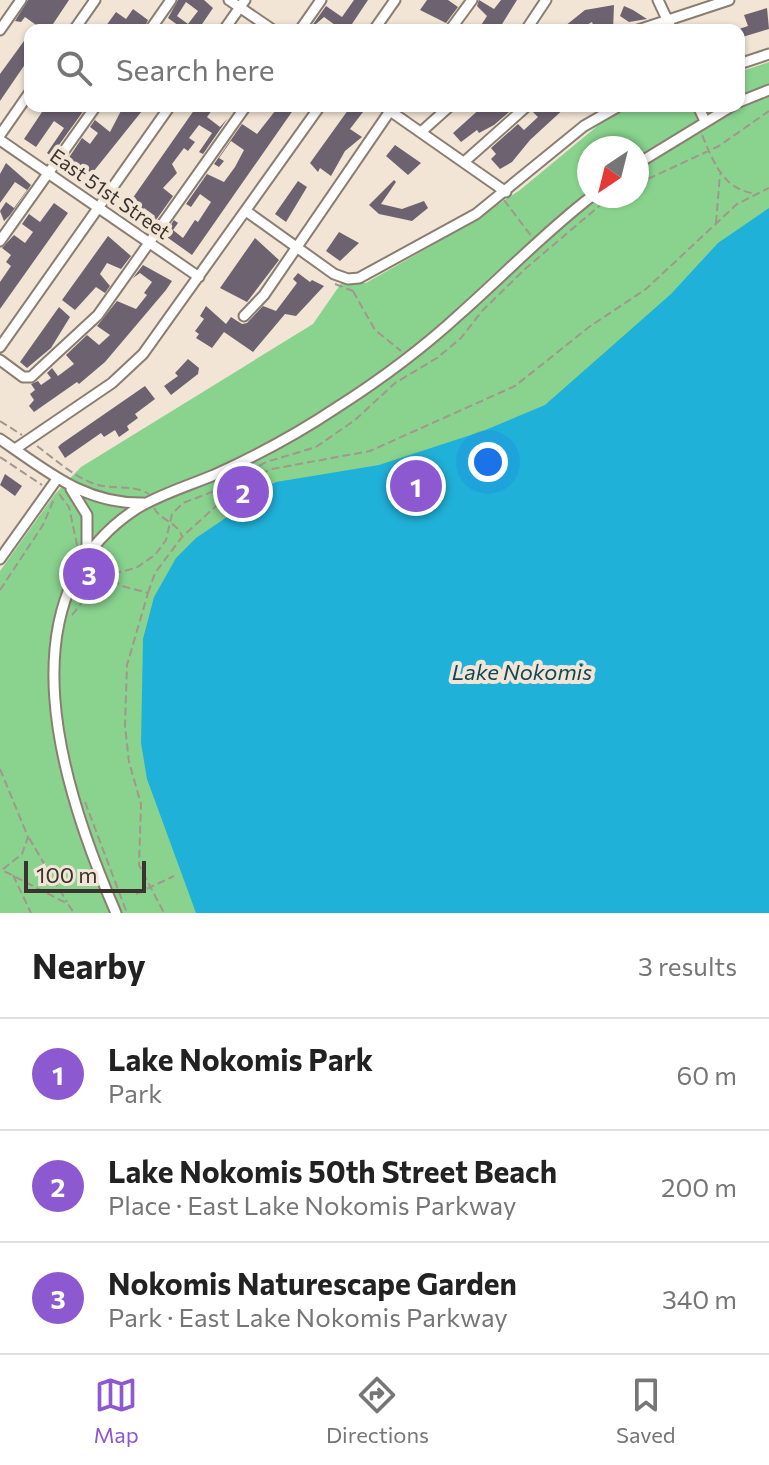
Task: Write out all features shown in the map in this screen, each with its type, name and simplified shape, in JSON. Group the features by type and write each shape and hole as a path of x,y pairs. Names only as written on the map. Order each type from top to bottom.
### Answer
{"street":[{"path":"0,30 21,0"},
{"path":"78,24 95,0"},
{"path":"154,24 171,0"},
{"path":"229,0 242,4 266,24"},
{"path":"304,24 321,0"},
{"path":"378,24 395,0"},
{"path":"454,24 472,0"},
{"path":"530,24 548,0"},
{"path":"658,0 670,24"},
{"path":"672,24 729,0"},
{"path":"228,24 242,4"},
{"path":"745,62 769,54"},
{"path":"745,100 769,90"},
{"path":"0,137 24,101"},
{"path":"0,241 92,112"},
{"path":"0,347 166,112"},
{"path":"0,360 23,377 34,374 91,323 242,112"},
{"path":"15,449 130,368 316,112"},
{"path":"244,316 264,295 384,112"},
{"path":"393,112 464,162 505,196"},
{"path":"421,132 443,112"},
{"path":"464,162 520,112"},
{"path":"246,211 334,274 348,279 359,278 458,226 505,196 584,126 608,112"},
{"path":"701,112 705,121"},
{"path":"649,156 721,112"},
{"name":"East 51st Street","path":"0,137 199,277"},
{"path":"116,913 79,821 54,743 47,698 48,644 58,600 85,553 121,519 281,441 334,410 460,314 536,242 577,208"},
{"path":"0,439 69,487 104,500 150,503"},
{"path":"0,559 57,479"},
{"path":"69,487 87,515 85,553"}],"path":[{"path":"649,179 710,152 769,111"},
{"path":"710,152 720,173 734,187 753,193"},
{"path":"716,223 720,173"},
{"path":"164,913 139,865 141,804 127,750 124,706 127,665 148,593 155,573 182,537 255,474 370,451 515,386 589,327 646,289 753,193 769,188"},
{"path":"505,196 536,242"},
{"path":"68,621 87,593 104,576 136,568 150,559 164,543 169,521 186,501 217,490 266,462 313,449 348,426 395,383 456,343 525,269 597,208"},
{"path":"353,291 375,330 406,358"},
{"path":"0,421 22,436"},
{"path":"31,443 85,480 141,490 182,537"},
{"path":"0,457 45,484"},
{"path":"0,590 43,525 56,491 69,507 76,551 85,553 104,576 127,589 148,593"},
{"path":"0,769 27,834 74,913"},
{"path":"81,791 127,913"},
{"path":"1,870 22,854 27,834"},
{"path":"1,870 68,904"},
{"path":"12,874 31,913"},
{"path":"136,894 174,876"}],"green space":[{"name":"Lake Nokomis","path":"769,62 769,913 0,913 0,571 55,494 81,467 313,324 342,282 366,283 464,227 520,190 577,143 577,208 649,208 649,136 585,136 607,118 622,112 745,112 745,70"}],"water":[{"name":"Lake Nokomis","path":"769,208 769,913 196,913 147,779 141,743 143,639 154,597 176,558 196,538 227,517 238,502 276,482 379,465 483,431 545,405 671,294 718,243"}],"building":[{"path":"28,0 69,0 53,24 35,24 25,17 21,22 15,21"},
{"path":"178,0 204,0 213,8 202,24 188,24 176,24 168,18","holes":["186,2 198,11 188,24 177,16"]},
{"path":"354,0 368,0 352,24 334,24 324,17 313,24 326,6 342,17"},
{"path":"427,0 448,0 458,7 446,23 420,10"},
{"path":"479,0 494,9 501,0 517,0 502,24 482,24 487,16 477,6"},
{"path":"614,5 613,24 568,24 585,10"},
{"path":"624,6 647,19 629,22 620,16"},
{"path":"767,8 769,29 745,36 745,27 748,26 744,15"},
{"path":"133,9 148,20 146,24 107,24 116,12 126,19"},
{"path":"24,41 24,66 0,101 0,74"},
{"path":"42,112 83,112 51,156 47,153 64,128 54,121 36,147 24,139"},
{"path":"120,112 141,112 85,182 64,165 82,138 90,144 98,133 90,127 99,114 95,120 110,132"},
{"path":"193,112 211,112 207,117 220,127 228,118 203,154 199,152 212,133 199,125 189,138 195,142 188,151 184,148 172,164 177,173 163,188 173,196 151,227 148,225 155,216 144,208 135,220 123,212"},
{"path":"274,112 292,112 192,255 164,235 174,220 178,223 173,230 183,238 195,220 198,222 211,202 200,194 191,207 186,204 207,174 224,182 235,167 244,150 231,141 219,158 224,161 219,167 214,164 242,124 257,134"},
{"path":"347,112 363,112 350,129 362,137 345,151 331,176 320,168 318,172 310,163"},
{"path":"476,112 509,112 494,125 479,133 477,130 461,142 453,133"},
{"path":"533,112 560,112 512,162 500,169 491,159 496,154 491,148 518,124 524,130 538,117"},
{"path":"395,145 421,163 408,175 386,156"},
{"path":"6,163 31,185 10,215 4,221 0,211 6,202 14,208 27,190 15,182 0,203 0,174"},
{"path":"394,180 396,182 381,204 402,209 424,201 428,208 412,221 379,214 369,205"},
{"path":"298,181 307,187 286,222 275,214"},
{"path":"40,198 29,214 40,222 54,203 68,213 0,309 0,282 11,266 6,262 11,255 2,248 14,235 25,243 33,232 22,224"},
{"path":"339,232 359,243 340,261 326,251"},
{"path":"108,236 131,256 121,269 107,263 100,274 110,286 105,293 96,287 75,310 62,300"},
{"path":"255,238 279,260 247,302 220,288"},
{"path":"143,265 172,281 166,290 105,362 79,384 77,382 34,412 29,406 34,400 30,394 35,390 31,384 38,381 41,385 51,378 47,373 52,368 58,376 74,364 66,355 87,335 99,345 110,335 97,326 117,301 136,309 147,295 144,293 152,282 140,273 133,278"},
{"path":"298,273 310,282 312,280 324,286 296,316 285,314 253,352 224,332 212,348 196,338 199,334 195,331 204,319 200,316 206,306 226,324 231,317 242,324 247,323 263,306 276,311 297,283 293,279"},
{"path":"59,307 70,317 51,348 27,368 20,362"},
{"path":"188,359 199,368 198,374 171,395 164,386 178,376 175,373"},
{"path":"145,386 155,399 135,414 138,418 127,426 129,430 119,437 115,430 104,437 101,433 65,458 58,447 61,444"},
{"path":"5,474 22,486 15,496 0,485"}],"place":[{"name":"Lake Nokomis Park","path":"416,486"},
{"name":"Lake Nokomis 50th Street Beach","path":"243,492"},
{"name":"Nokomis Naturescape Garden","path":"89,574"}]}
